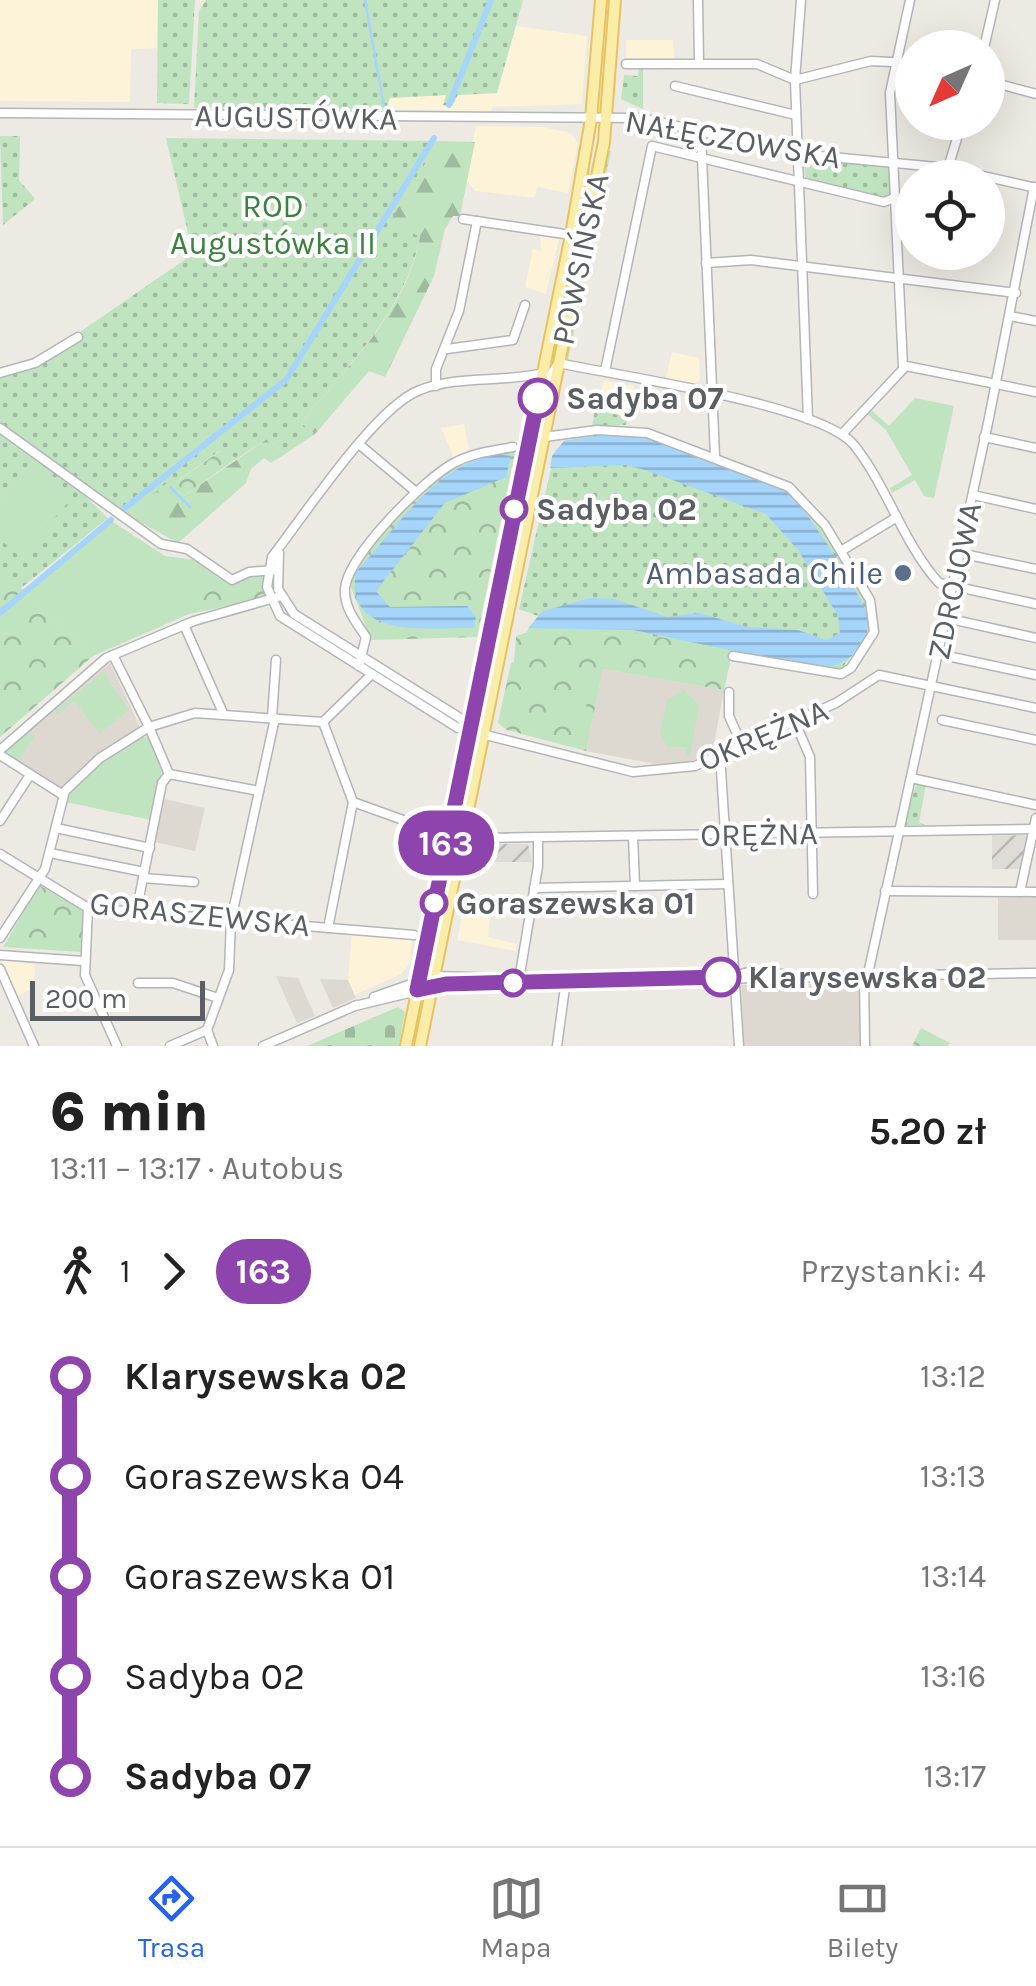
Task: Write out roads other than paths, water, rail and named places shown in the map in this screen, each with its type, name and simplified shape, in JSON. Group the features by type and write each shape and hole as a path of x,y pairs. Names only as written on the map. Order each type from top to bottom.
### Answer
{"main road":[{"name":"POWSIŃSKA","path":"406,1046 571,235 591,120 601,0"},
{"name":"POWSIŃSKA","path":"420,1046 608,118 614,0"}],"street":[{"path":"698,0 699,63"},
{"path":"801,0 795,80 808,418"},
{"path":"903,30 910,0"},
{"path":"988,30 995,0"},
{"path":"626,64 758,64 795,80 871,62 895,62 890,93 902,368"},
{"path":"675,86 796,115"},
{"path":"1005,86 1036,94"},
{"name":"AUGUSTÓWKA","path":"0,113 608,118"},
{"name":"NAŁĘCZOWSKA","path":"608,118 648,119 701,135 798,154 894,164"},
{"path":"701,135 715,456"},
{"name":"NAŁĘCZOWSKA","path":"605,371 649,148 884,202 894,198"},
{"name":"NAŁĘCZOWSKA","path":"1005,181 1035,188"},
{"name":"ZDROJOWA","path":"866,1046 866,974 973,495 1035,188"},
{"path":"463,219 571,235"},
{"path":"436,386 436,370 447,349 477,221"},
{"path":"706,262 750,260 805,265 1016,292"},
{"path":"447,349 513,340 525,304"},
{"path":"1010,316 1036,321"},
{"path":"0,372 36,363 78,337"},
{"path":"530,376 540,389 559,363 605,371 808,418 843,433 936,580 1036,604"},
{"path":"843,433 902,368 919,366 1036,392"},
{"path":"270,601 271,571 280,546 360,445 403,399 436,386 543,373"},
{"path":"534,414 536,429 544,437 636,432 715,456 790,487 819,517 870,600 874,632 851,668 829,675 733,656"},
{"path":"0,428 161,544 187,549 232,580 248,572 271,571"},
{"path":"984,437 1036,448"},
{"path":"360,445 416,492"},
{"path":"359,666 366,637 348,609 346,581 355,564 416,492 458,460 513,447"},
{"path":"973,495 1036,508"},
{"path":"841,552 898,517"},
{"path":"959,553 1036,570"},
{"path":"63,795 0,753 113,655 184,625 281,596 271,571"},
{"name":"OKRĘŻNA","path":"281,596 294,614 468,728 633,772 670,772 720,756 836,703 858,687 851,668"},
{"name":"OKRĘŻNA","path":"270,601 286,620 455,727 468,728"},
{"path":"946,618 1036,638"},
{"path":"184,625 223,713"},
{"path":"938,654 1036,675"},
{"path":"113,655 169,774"},
{"path":"214,1046 207,1030 228,970 230,920 274,718 276,660"},
{"path":"0,938 50,854 63,795 100,758 149,728 188,714 223,713 323,722 371,674"},
{"path":"858,687 879,675 1036,708"},
{"path":"729,692 729,716 742,745"},
{"path":"942,720 1036,740"},
{"path":"323,722 353,802 328,928"},
{"path":"795,722 810,758 813,894"},
{"path":"720,756 739,1046"},
{"path":"0,821 30,774"},
{"path":"169,774 259,792"},
{"path":"136,913 162,782 169,774"},
{"path":"911,778 1036,804"},
{"path":"353,802 431,830"},
{"path":"1020,892 1036,818"},
{"path":"56,828 150,848"},
{"name":"ORĘŻNA","path":"481,838 1035,830"},
{"path":"632,836 635,886"},
{"path":"518,979 534,888 538,838"},
{"name":"GORASZEWSKA","path":"0,854 88,908 414,935"},
{"path":"50,854 194,882"},
{"path":"534,888 728,884"},
{"path":"885,891 1036,892"},
{"path":"88,908 85,976 117,1046"},
{"path":"0,954 83,960"},
{"path":"0,970 34,1046"},
{"path":"263,1046 355,1006 433,982 1036,973"},
{"path":"558,1046 566,980"},
{"path":"138,984 173,983 218,998"},
{"path":"170,1046 207,1030"}],"water":[{"path":"612,434 707,455 756,474 793,498 822,536 864,606 868,626 855,654 837,664 816,668 633,630 528,628 543,611 591,598 614,599 667,617 699,613 747,627 798,630 826,640 840,633 838,616 798,550 766,514 625,465 550,468 552,456 564,441"},
{"path":"497,454 511,456 506,477 445,503 376,591 390,607 467,606 476,616 474,628 394,626 363,610 356,594 356,572 402,518 454,471"}],"waterway":[{"path":"365,0 385,112 446,112"},
{"path":"449,105 491,0"},
{"path":"121,511 286,380 434,138"},
{"path":"170,487 190,507"},
{"path":"0,613 111,520"}],"place":[{"name":"Sadyba 07","path":"538,398"},
{"name":"Sadyba 02","path":"514,509"},
{"name":"Ambasada Chile","path":"903,573"},
{"name":"Goraszewska 01","path":"434,903"},
{"name":"Klarysewska 02","path":"721,977"}],"park label":[{"name":"ROD Augustówka II","path":"273,224"}]}
